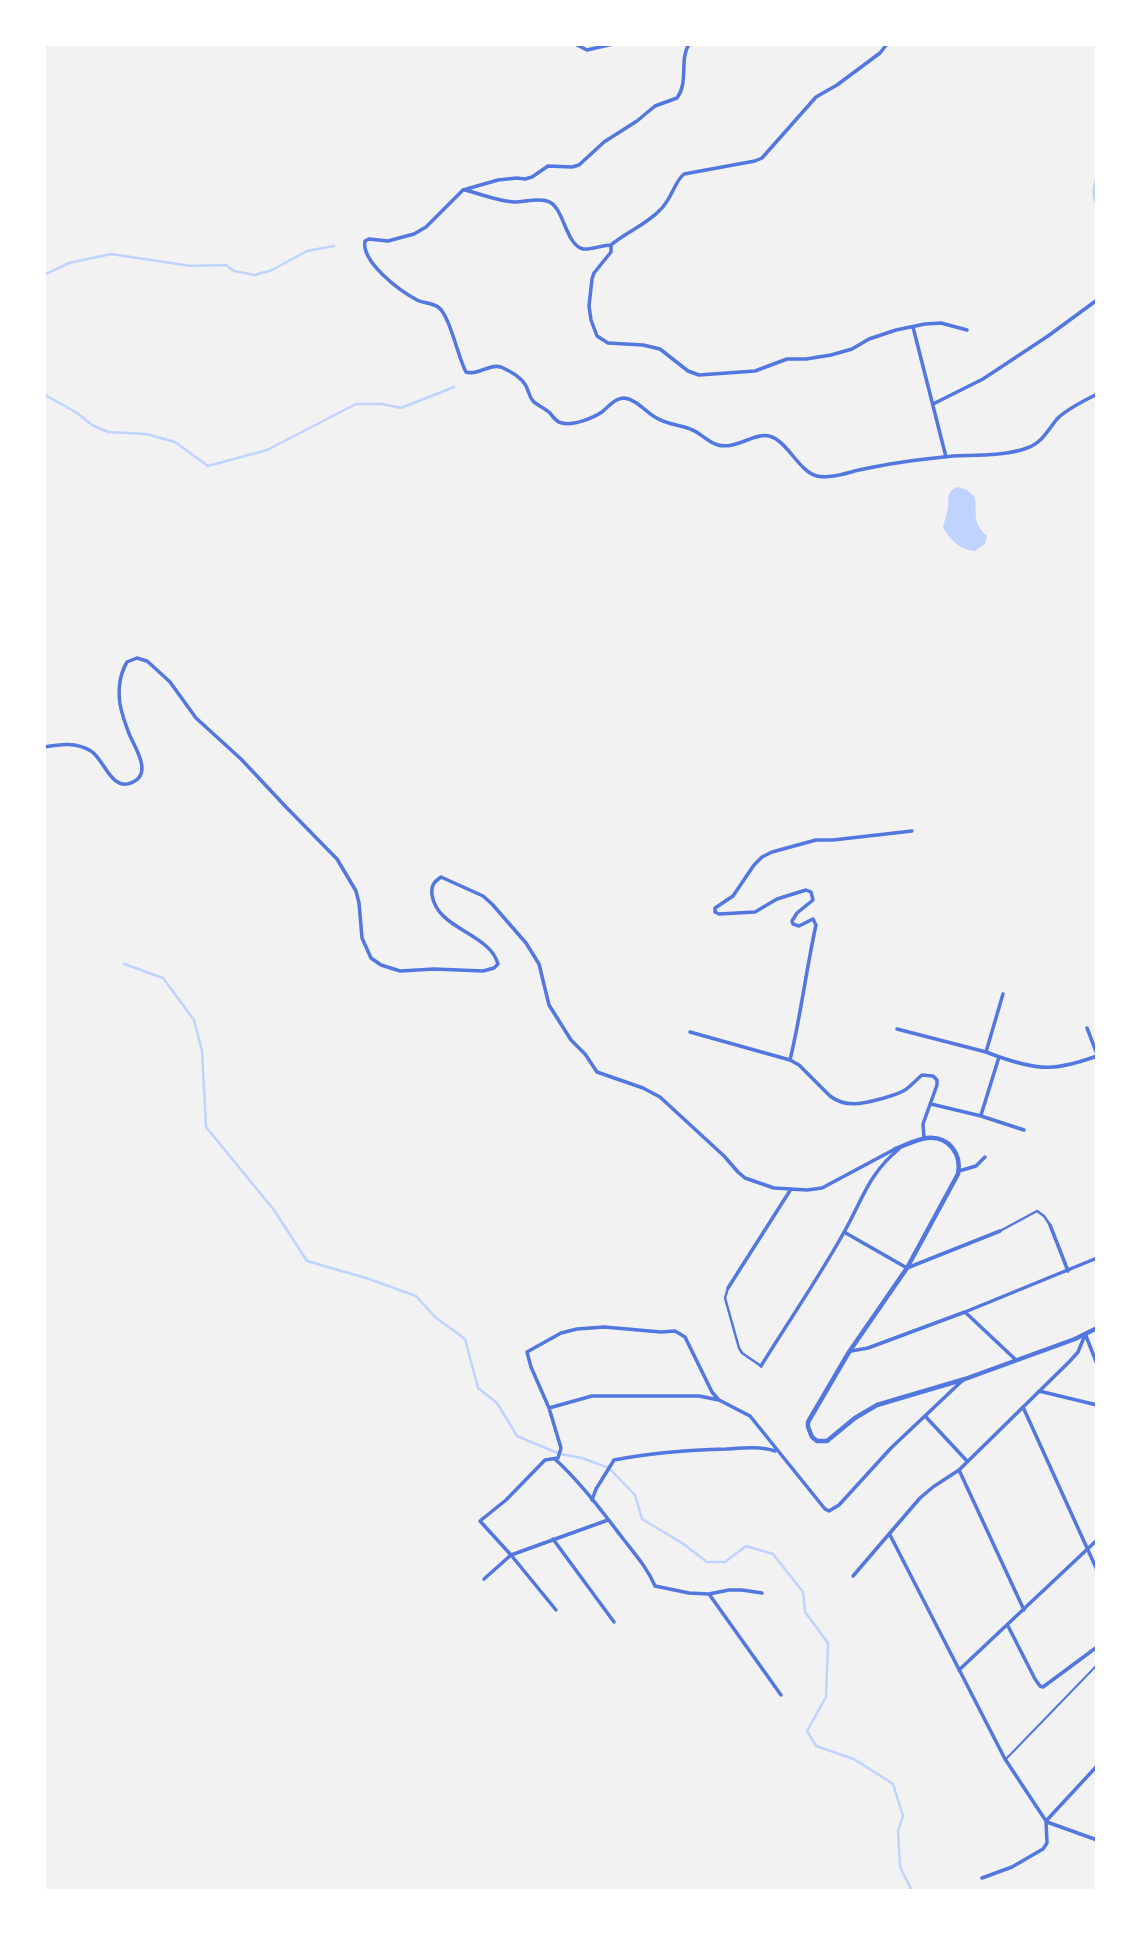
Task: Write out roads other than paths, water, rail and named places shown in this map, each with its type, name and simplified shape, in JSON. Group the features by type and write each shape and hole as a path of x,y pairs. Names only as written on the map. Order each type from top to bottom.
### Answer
{"street":[{"path":"575,44 587,50 613,44"},
{"path":"690,44 686,50 683,88 677,98 655,106 604,142 579,165 548,166 525,179 508,178 463,190 426,227 414,234 388,241 365,241 365,251 385,278 408,295 438,307 447,322 466,372 475,373 499,366 522,380 535,403 562,424 593,417 624,398 654,417 692,429 720,445 741,443 766,435 786,448 808,472 817,476 838,475 903,462 1018,451 1030,447 1047,434 1058,418 1072,407 1097,394"},
{"path":"463,190 514,202 547,201 555,207 579,247 584,249 611,246 658,213 684,174 762,158 816,97 880,53 887,44"},
{"path":"611,246 611,252 594,273 591,289 591,320 597,336 608,343 660,349 688,371 699,376 754,371 786,359 831,355 852,349 882,334 925,324 941,323 967,330"},
{"path":"933,404 983,379 1097,300"},
{"path":"913,327 946,457"},
{"path":"44,747 63,743 78,745 95,753 116,781 127,785 134,782 140,776 141,760 124,719 120,703 120,682 127,662 136,658 147,661 170,682 196,718 241,759 337,859 356,891 362,938 372,958 381,965 400,971 475,971 494,968 498,964 488,947 453,924 435,905 432,886 441,877 483,896 526,943 538,964 549,1005 571,1040 597,1072 660,1097 745,1178 764,1185 814,1191 895,1149 924,1138 940,1139 951,1146 958,1157 959,1171 907,1268 849,1352 808,1422 809,1433 817,1441 827,1441 855,1418 877,1405 965,1379 1097,1328"},
{"path":"790,1060 816,925 813,919 799,926 793,924 793,921 797,913 813,900 811,892 806,890 778,899 755,912 719,914 715,912 715,908 733,896 754,865 772,852 816,840 912,831"},
{"path":"986,1052 1003,994"},
{"path":"897,1030 1052,1068 1067,1066 1097,1055 1087,1028"},
{"path":"690,1032 790,1060 799,1065 830,1096 847,1104 869,1103 904,1091 922,1075 933,1076 937,1080 923,1124 924,1138"},
{"path":"981,1116 999,1057"},
{"path":"931,1104 1024,1130"},
{"path":"791,1189 728,1288 725,1298 739,1348 761,1366 844,1232 861,1196 884,1161 904,1146"},
{"path":"959,1171 976,1166 985,1157"},
{"path":"907,1268 1000,1231 1037,1211 1050,1224 1068,1271"},
{"path":"844,1232 907,1268"},
{"path":"849,1352 868,1348 965,1312 1097,1258"},
{"path":"965,1312 1016,1360"},
{"path":"557,1459 561,1448 527,1352 561,1333 591,1328 675,1331 685,1337 712,1392 719,1400"},
{"path":"1086,1334 1097,1364"},
{"path":"853,1576 920,1498 959,1470 1078,1352 1086,1334"},
{"path":"549,1408 592,1396 698,1396 719,1400 750,1416 777,1452 829,1511 839,1505 891,1448 965,1379"},
{"path":"1039,1391 1097,1405"},
{"path":"1023,1407 1097,1570"},
{"path":"925,1416 967,1461"},
{"path":"592,1500 614,1460 676,1451 747,1448 777,1452"},
{"path":"555,1609 480,1521 506,1500 545,1460 557,1459 650,1573 655,1586 688,1593 709,1594 729,1590 761,1593"},
{"path":"959,1470 1024,1610"},
{"path":"484,1579 511,1555 608,1520"},
{"path":"890,1535 1005,1759 1046,1821 1047,1843 1043,1849 1012,1867 982,1878"},
{"path":"553,1539 614,1622"},
{"path":"959,1670 1097,1540"},
{"path":"709,1594 781,1695"},
{"path":"1008,1626 1035,1679 1043,1687 1097,1647"},
{"path":"1046,1821 1097,1766"},
{"path":"1046,1821 1097,1840"}],"lane":[{"path":"1005,1759 1097,1665"}],"water":[{"path":"957,487 967,490 975,497 977,523 987,536 985,544 975,551 960,546 943,528 949,496"}],"waterway":[{"path":"1097,177 1094,191 1097,204"},
{"path":"44,275 69,263 111,254 191,266 226,265 234,271 255,275 272,270 307,251 334,246"},
{"path":"44,392 92,425 108,432 146,434 175,442 208,466 267,450 356,404 382,404 401,408 454,387"},
{"path":"124,964 163,978 194,1020 202,1051 206,1127 274,1210 307,1261 416,1296 435,1317 465,1339 478,1388 497,1403 517,1436 560,1454 582,1458 609,1468 635,1495 642,1519 707,1562 725,1562 746,1546 773,1554 803,1592 805,1612 828,1643 826,1697 807,1731 816,1746 854,1759 893,1784 903,1816 898,1831 900,1867 912,1891"}]}
